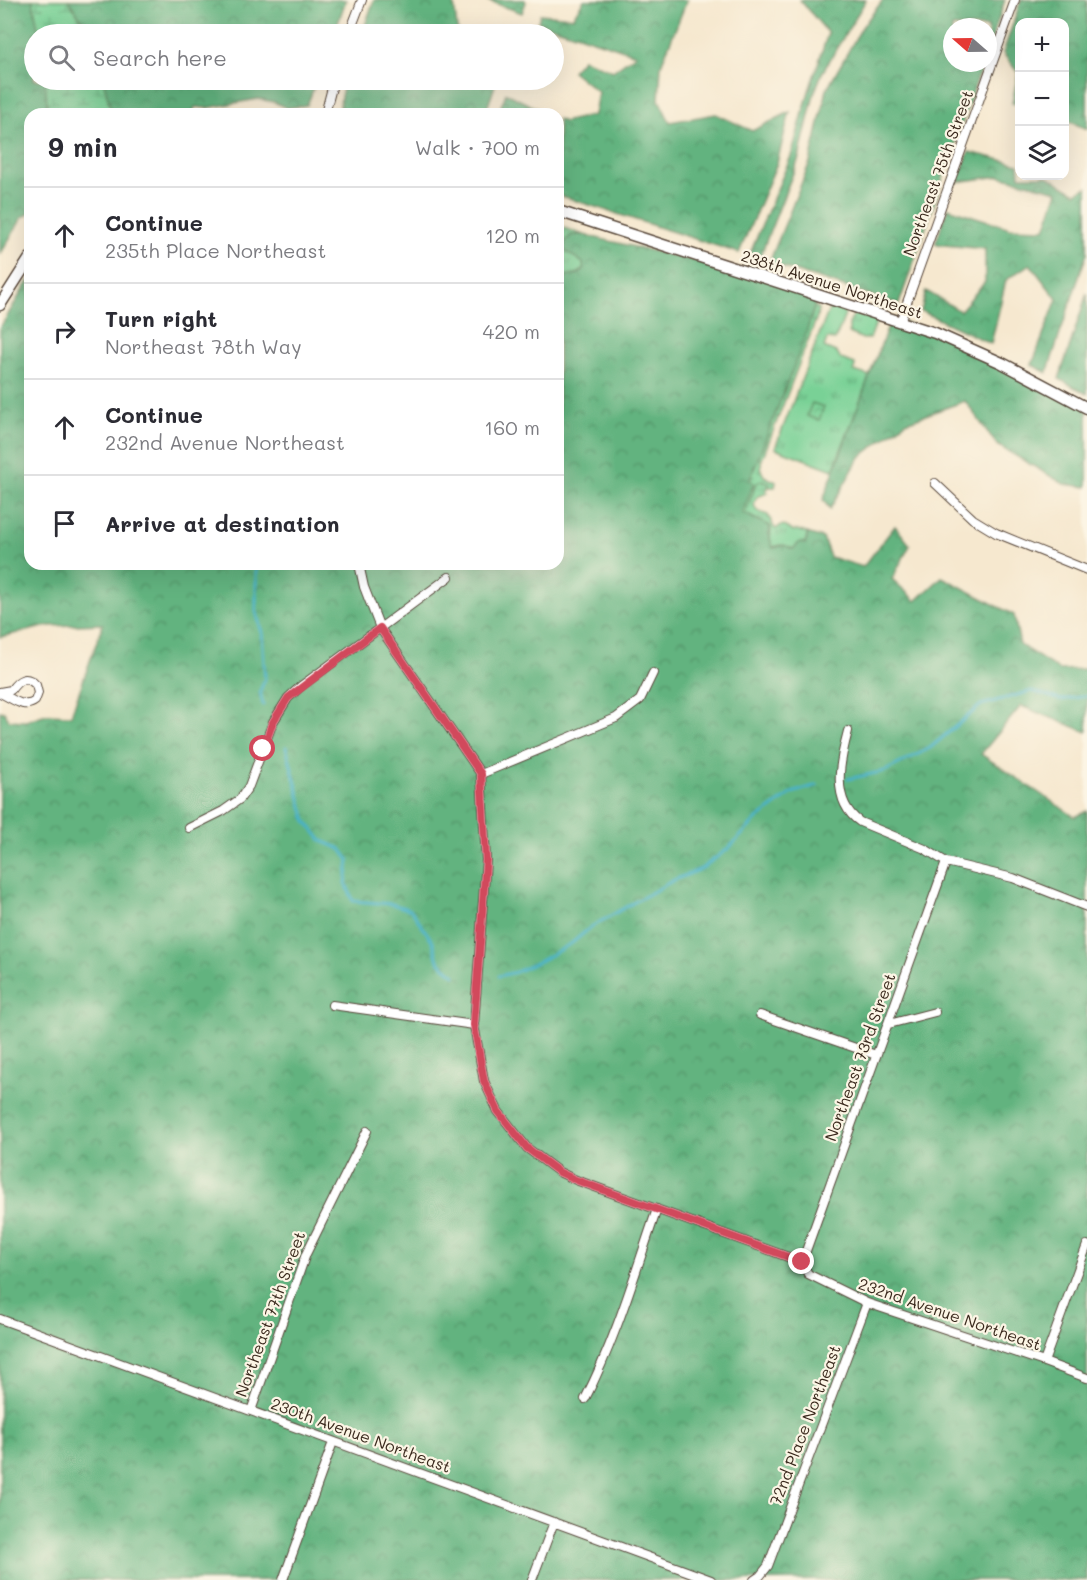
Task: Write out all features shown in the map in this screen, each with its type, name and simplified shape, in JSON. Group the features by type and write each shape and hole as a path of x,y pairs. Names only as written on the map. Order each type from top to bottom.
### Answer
{"street":[{"path":"354,24 362,0"},
{"name":"Northeast 75th Street","path":"900,322 1015,0"},
{"path":"327,108 331,90"},
{"name":"238th Avenue Northeast","path":"564,214 935,333 983,354 1087,408"},
{"path":"0,305 24,267"},
{"path":"935,483 973,519 996,533 1087,570"},
{"path":"360,570 364,587 380,628 481,774 616,718 640,700 653,673"},
{"path":"189,828 223,811 240,799 249,786 273,722 288,698 448,577"},
{"path":"848,731 839,767 841,792 848,810 860,822 925,849 946,862 1013,878 1087,907"},
{"name":"232nd Avenue Northeast","path":"481,774 486,860 474,1025 484,1081 498,1111 527,1148 559,1172 576,1180 802,1262 808,1274 867,1304 1087,1378"},
{"name":"Northeast 73rd Street","path":"802,1262 946,862"},
{"path":"332,1005 474,1025"},
{"path":"889,1024 935,1012"},
{"path":"760,1015 876,1055"},
{"name":"Northeast 77th Street","path":"250,1411 306,1254 367,1131"},
{"path":"585,1399 596,1379 657,1209"},
{"path":"1044,1362 1087,1245"},
{"name":"72nd Place Northeast","path":"754,1580 768,1566 772,1557 867,1304"},
{"name":"230th Avenue Northeast","path":"0,1319 711,1580"},
{"path":"283,1580 333,1442"},
{"path":"532,1580 554,1522"}],"green space":[{"path":"0,0 33,0 37,24 24,24 24,90 46,90 47,108 24,108 24,217 0,255"},
{"path":"33,0 68,0 84,24 37,24"},
{"path":"68,0 346,0 338,24 84,24"},
{"path":"374,0 447,0 454,3 456,24 366,24"},
{"path":"486,0 525,0 526,2 522,13"},
{"path":"584,0 687,0 661,65 659,100 670,122 716,114 752,131 790,112 777,163 739,253 564,197 564,122 594,115 598,92 572,71 583,59 613,71 636,54 564,30 564,24 538,22 540,14 573,17"},
{"path":"800,0 866,0 822,73 814,94 799,158 759,259 749,256 791,156 828,33"},
{"path":"883,0 1005,0 997,24 997,18 943,18 943,72 980,72 899,304 769,263 810,162 827,89 862,27"},
{"path":"1021,0 1087,0 1087,129 1069,122 1069,18 1015,18 1015,69 1003,53"},
{"path":"1015,88 1015,104 1012,103"},
{"path":"46,90 106,90 110,108 47,108"},
{"path":"106,90 313,90 307,105 287,108 274,102 258,99 207,108 110,108"},
{"path":"343,90 493,90 487,108 340,108"},
{"path":"506,93 536,108 500,108"},
{"path":"969,152 1015,163 1015,180 1000,176 957,182"},
{"path":"1015,180 1054,180 1076,193 1087,187 1087,253 1047,373 1032,365 1057,299 1030,264 1006,280 991,344 921,311 926,291 960,311 985,282 985,249 935,244 948,208 1010,228 1045,229 1058,191"},
{"path":"564,228 584,235 572,235 565,250 583,263 584,269 564,284"},
{"path":"572,235 584,235 755,275 818,295 803,343 750,479 754,483 743,513 770,526 773,548 784,545 793,549 800,542 805,544 807,533 823,538 830,557 863,567 895,526 910,545 892,579 916,601 942,577 1014,615 1020,645 1059,670 1087,669 1087,732 1021,706 981,754 1075,817 1087,811 1087,1580 0,1580 0,711 4,712 9,720 26,721 46,714 71,715 103,624 48,626 0,637 0,328 24,288 24,570 564,570 564,279 565,276 580,273 584,269 583,263 564,250 565,241"},
{"path":"1087,293 1087,394 1059,379"},
{"path":"815,306 818,308 817,317 761,462 764,476 776,482 775,487 769,487 768,482 762,480 756,484 745,514 742,513 754,483 750,480"},
{"path":"830,307 844,312 845,315 835,340 827,339 824,347 836,352 841,359 855,364 854,371 870,376 833,470 775,448"},
{"path":"854,314 877,320 870,339 863,339 849,333 849,324"},
{"path":"891,318 935,333 1087,408 1087,487 1064,484 997,445 965,401 906,422 860,457 830,509 823,500"},
{"path":"812,403 824,407 819,420 807,416"},
{"path":"759,481 767,481 769,487 766,490 767,493 757,497 754,505 757,511 768,515 775,529 783,525 792,531 807,533 805,542 801,545 793,549 781,545 772,547 771,527 745,514"}],"waterway":[{"path":"256,570 256,611 262,633 265,679 260,691 263,705"},
{"path":"848,779 885,771 930,748 981,705 1032,691 1061,700 1087,696"},
{"path":"286,747 306,821 322,841 341,849 349,860 346,883 353,901 392,904 411,910 433,942 438,961 455,975"},
{"path":"499,976 516,972 540,961 631,904 674,880 701,869 729,848 757,819 792,793 817,785"}],"route":[{"path":"263,749 273,722 288,698 380,628 481,774 486,860 474,1025 484,1081 498,1111 527,1148 559,1172 802,1262"}]}
